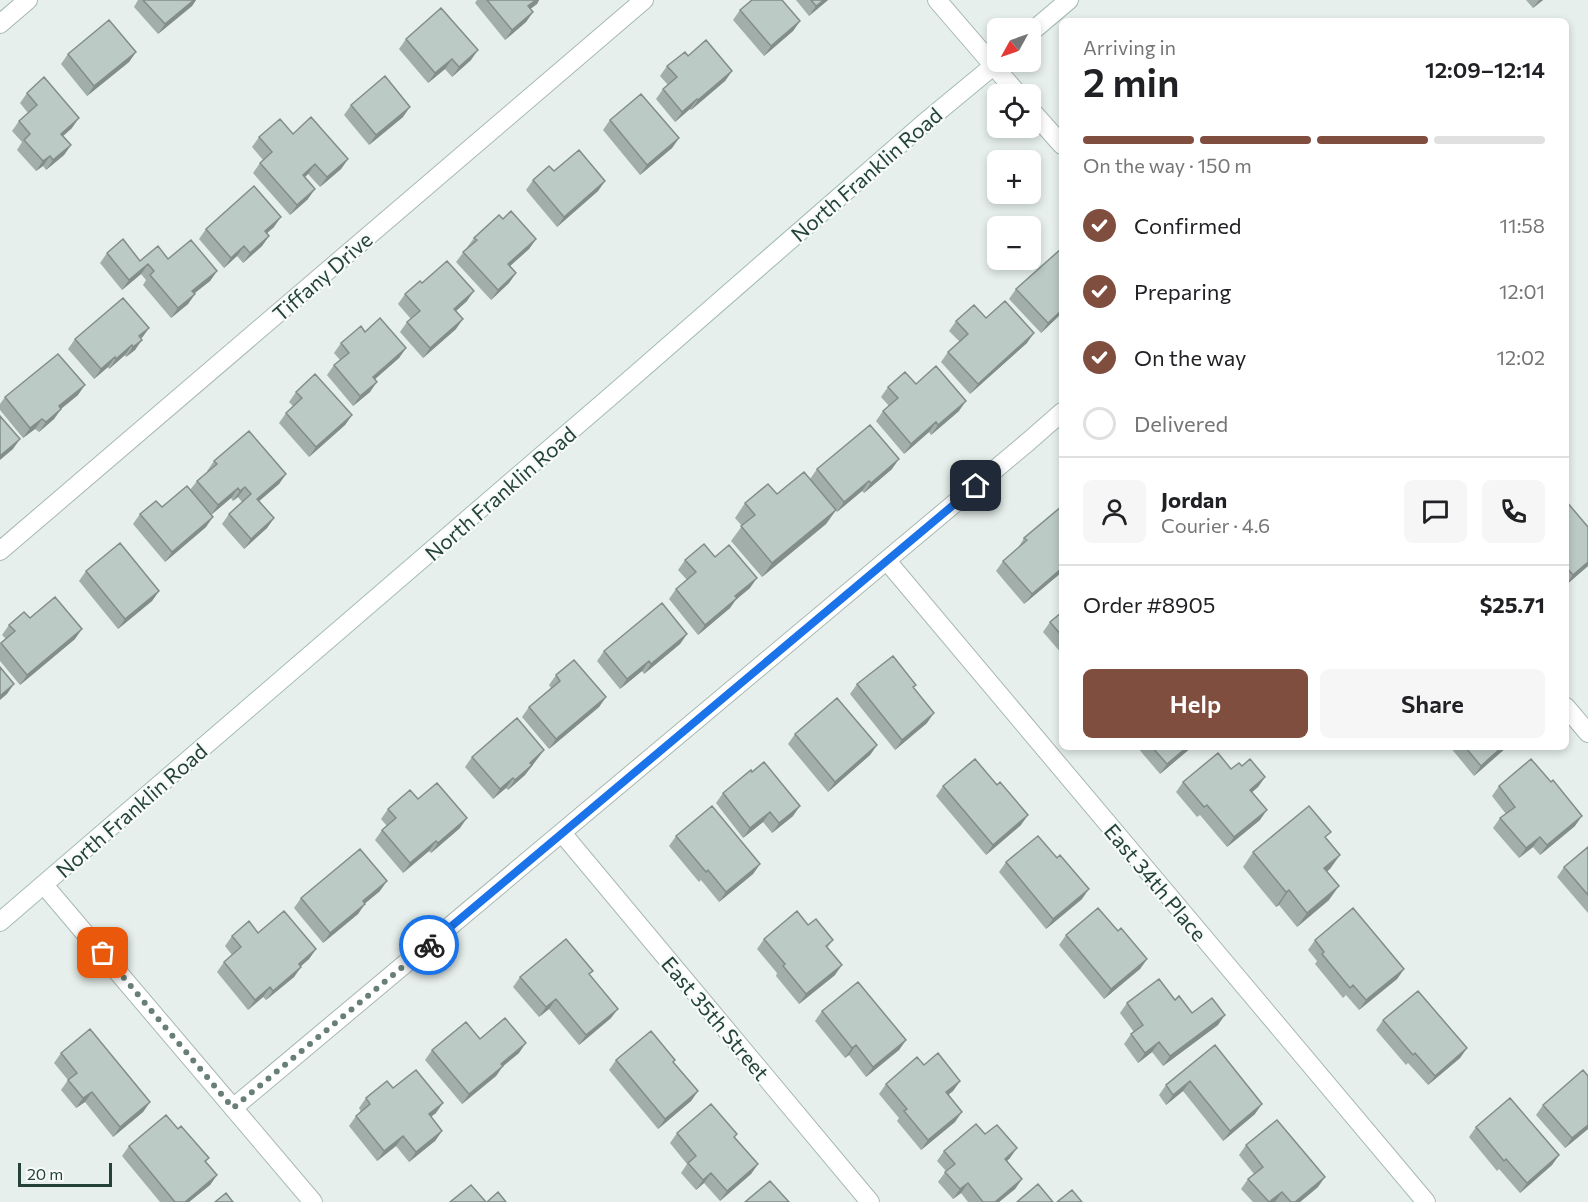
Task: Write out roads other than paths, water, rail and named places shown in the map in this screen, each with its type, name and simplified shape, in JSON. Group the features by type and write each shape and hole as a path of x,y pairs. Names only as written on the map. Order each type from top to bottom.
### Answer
{"street":[{"path":"0,24 28,0"},
{"name":"Tiffany Drive","path":"0,551 644,0"},
{"path":"937,0 987,54"},
{"path":"1041,24 1069,0"},
{"name":"North Franklin Road","path":"0,922 987,70"},
{"path":"1041,121 1059,142"},
{"path":"233,1108 1059,415"},
{"name":"East 34th Place","path":"887,561 1426,1202"},
{"path":"1569,711 1588,733"},
{"name":"East 35th Street","path":"562,833 870,1202"},
{"path":"44,885 313,1202"}]}
